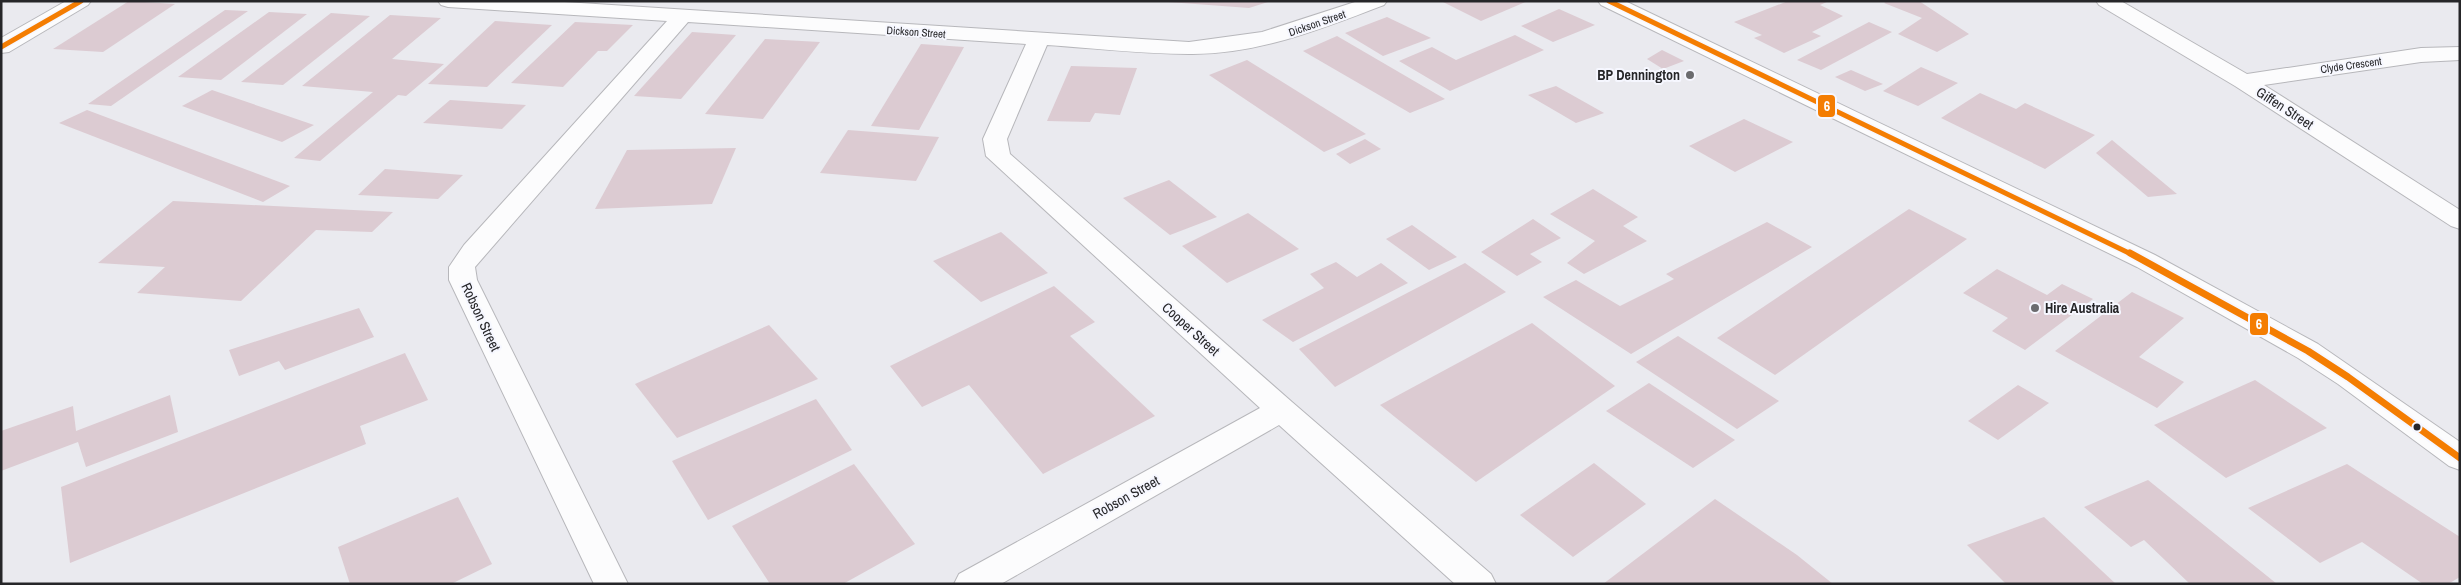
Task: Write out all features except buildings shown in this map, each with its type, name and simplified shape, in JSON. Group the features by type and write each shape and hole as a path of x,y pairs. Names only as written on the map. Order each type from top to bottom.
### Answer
{"street":[{"path":"1,47 81,1"},
{"name":"Dickson Street","path":"448,1 1146,47 1220,48 1297,32 1377,1"},
{"path":"1608,1 2146,261 2308,351 2355,382 2460,458"},
{"name":"Giffen Street","path":"2106,1 2243,81 2460,221"},
{"name":"Robson Street","path":"611,584 463,280 462,267 473,251 682,17"},
{"name":"Cooper Street","path":"1039,40 996,138 998,156 1478,584"},
{"name":"Clyde Crescent","path":"2243,81 2421,55 2460,53"},
{"name":"Robson Street","path":"970,584 1281,410"}],"transit line":[{"name":"6","path":"1,47 81,1"},
{"name":"6","path":"1609,1 2146,261 2308,351 2348,377 2460,458"}],"place":[{"name":"BP Dennington","path":"1690,75"},
{"name":"Hire Australia","path":"2035,308"}]}
